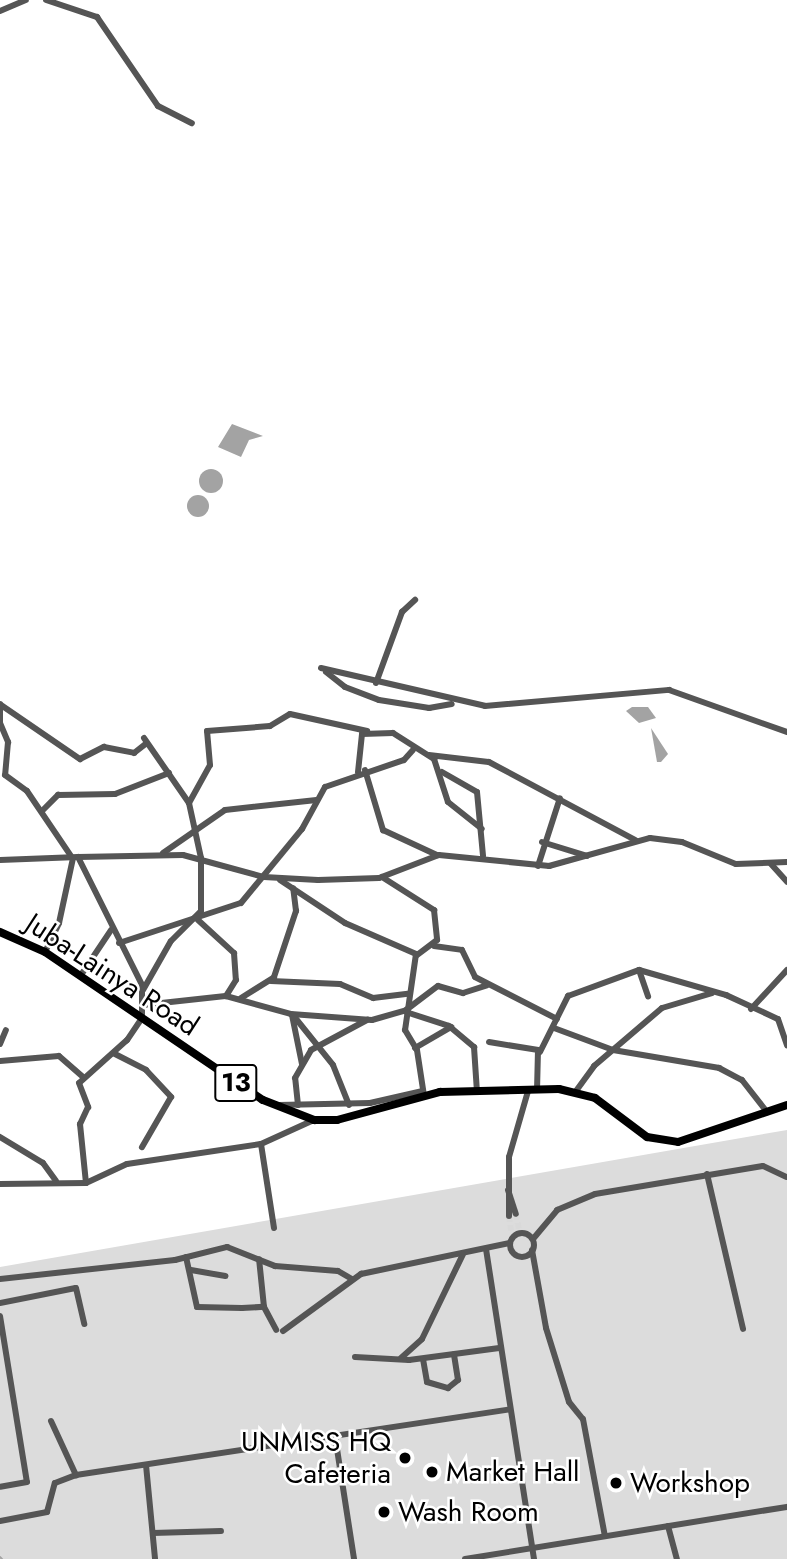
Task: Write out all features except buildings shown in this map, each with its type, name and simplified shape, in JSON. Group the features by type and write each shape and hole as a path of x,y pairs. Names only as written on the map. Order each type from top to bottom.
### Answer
{"main road":[{"name":"Juba-Lainya Road","path":"0,932 45,952 274,1104 314,1120 337,1120 423,1093 576,1091 660,1141 699,1139 787,1105"}],"street":[{"path":"0,11 26,0"},
{"path":"46,0 97,17 158,106 192,123"},
{"path":"376,682 402,612 415,600"},
{"path":"454,703 429,708 379,700 345,687 321,668 454,703 511,706 669,690 787,732"},
{"path":"0,704 0,723 8,742 3,775 42,811 75,857 143,990 142,1018 115,1054 84,1078"},
{"path":"0,704 80,759 104,747 134,753 145,740 189,803 201,859 198,919 171,941 143,990"},
{"path":"189,803 210,765 205,734 211,728 270,726 290,714 367,731 390,731 413,750 429,755 489,762 560,798 624,839 682,842 736,864 787,862"},
{"path":"367,731 358,740 361,771 383,830 439,855"},
{"path":"118,943 242,903 264,877 316,800 334,781 404,760 413,750"},
{"path":"429,755 441,771 477,792 482,829 482,856"},
{"path":"441,771 448,802 482,829"},
{"path":"42,811 58,795 115,794 169,774"},
{"path":"538,866 542,842 560,798"},
{"path":"161,854 196,834 216,814 235,806 316,800"},
{"path":"0,860 161,854 201,859 264,877 382,877 439,855 482,856 538,866 590,857 640,840"},
{"path":"542,842 590,857"},
{"path":"45,952 59,923 75,857"},
{"path":"771,864 787,882"},
{"path":"382,877 434,910 434,946"},
{"path":"278,878 345,923 416,956"},
{"path":"271,981 296,911 293,888"},
{"path":"198,919 234,953 236,980 226,996"},
{"path":"81,975 111,930"},
{"path":"274,1104 349,1105 423,1093 415,1048 405,1030 406,1011 416,956 434,946 463,950 467,968 487,985 556,1019"},
{"path":"513,1215 508,1190 509,1157 533,1091 540,1052 554,1028 556,1019 572,995 639,970 715,993 780,1021 787,1045"},
{"path":"639,970 648,996"},
{"path":"751,1009 787,970"},
{"path":"241,998 271,981 340,984 373,998 408,994"},
{"path":"299,1105 295,1078 317,1045 368,1020 406,1011 438,986 463,993 487,985"},
{"path":"576,1091 612,1050 669,1003 715,993"},
{"path":"143,1005 226,996 291,1014 368,1020"},
{"path":"406,1011 451,1027 476,1049 477,1092"},
{"path":"291,1014 333,1065 349,1105"},
{"path":"291,1014 302,1064"},
{"path":"415,1048 451,1027"},
{"path":"554,1028 612,1050 719,1068 742,1080 767,1112"},
{"path":"0,1044 6,1030"},
{"path":"489,1042 540,1052"},
{"path":"115,1054 146,1070 171,1097 142,1147"},
{"path":"0,1061 59,1056 84,1078 86,1183"},
{"path":"0,1184 56,1181 86,1183 127,1164 261,1144 314,1120"},
{"path":"0,1137 43,1163 56,1181"},
{"path":"261,1144 274,1228"},
{"path":"605,1536 583,1419 569,1402 547,1328 532,1250 533,1239 558,1210 578,1200 707,1174 763,1166 787,1177"},
{"path":"707,1174 743,1329"},
{"path":"511,1231 510,1241 518,1256 532,1250"},
{"path":"259,1259 264,1307 280,1330 352,1279 486,1249 510,1241 521,1231 533,1239"},
{"path":"0,1279 186,1258 227,1247 259,1259 352,1279"},
{"path":"486,1249 508,1410 534,1559"},
{"path":"401,1358 422,1339 463,1254"},
{"path":"186,1258 191,1270 197,1307 264,1307"},
{"path":"191,1270 225,1276"},
{"path":"0,1303 76,1288 83,1324"},
{"path":"0,1316 27,1482 0,1487"},
{"path":"355,1357 423,1359 499,1348"},
{"path":"423,1359 427,1382 448,1388 458,1380 454,1354"},
{"path":"0,1374 10,1371"},
{"path":"0,1521 47,1511 55,1483 76,1475 508,1410"},
{"path":"51,1421 76,1475"},
{"path":"335,1436 354,1559"},
{"path":"146,1465 155,1559"},
{"path":"465,1559 787,1507"},
{"path":"668,1525 677,1559"},
{"path":"153,1532 221,1531"}],"shaded area":[{"path":"232,424 263,436 249,440 241,457 218,447"},
{"path":"211,469 222,476 223,481 216,492 211,493 200,486 199,481 206,470"},
{"path":"198,495 206,498 209,506 206,514 198,517 190,514 187,506 190,498"},
{"path":"632,707 648,707 656,718 639,723 626,711"},
{"path":"651,728 668,754 661,762 657,762"},
{"path":"787,1130 787,1559 0,1559 0,1267"}],"tunnel":[{"path":"516,1214 519,1229"},
{"path":"509,1216 511,1231"}],"place":[{"name":"UNMISS HQ Cafeteria","path":"405,1458"},
{"name":"Market Hall","path":"432,1472"},
{"name":"Workshop","path":"616,1483"},
{"name":"Wash Room","path":"384,1512"}]}
